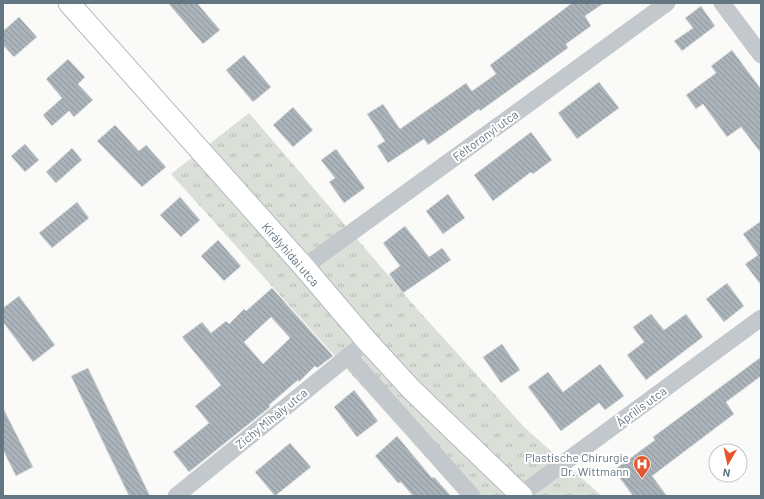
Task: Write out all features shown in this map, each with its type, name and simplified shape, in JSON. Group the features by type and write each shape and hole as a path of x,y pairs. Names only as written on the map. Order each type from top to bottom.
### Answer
{"main road":[{"name":"Királyhidai utca","path":"69,3 304,267 367,341 411,388 521,495"}],"street":[{"name":"Féltoronyi utca","path":"304,267 667,3"},
{"path":"722,3 761,56"},
{"name":"Április utca","path":"521,495 761,318"},
{"name":"Zichy Mihály utca","path":"176,496 367,341"},
{"path":"348,356 472,496"}],"green space":[{"path":"249,113 418,310 525,428 602,496 461,496 171,174"}],"building":[{"path":"168,3 197,3 220,30 203,44"},
{"path":"572,3 604,3 585,16 591,26 566,44 568,48 480,111 479,109 428,145 424,139 388,163 377,146 385,141 367,114 383,104 400,129 466,83 472,91 496,74 490,65"},
{"path":"701,6 715,26 682,51 674,41 693,28 685,18"},
{"path":"19,17 37,37 14,57 3,45 3,31"},
{"path":"732,50 761,89 761,153 741,127 727,137 703,104 696,109 686,95 716,73 711,66"},
{"path":"244,55 271,87 253,102 226,70"},
{"path":"68,59 85,77 78,84 93,100 74,117 69,111 52,126 43,115 62,98 46,79"},
{"path":"599,82 619,108 577,139 558,113"},
{"path":"293,107 313,130 293,147 273,125"},
{"path":"115,125 139,151 146,145 166,167 142,187 97,141"},
{"path":"531,132 552,160 533,174 531,172 493,201 474,175"},
{"path":"25,144 39,160 25,172 11,156"},
{"path":"72,148 82,160 56,183 46,172"},
{"path":"336,149 365,188 344,203 329,182 335,178 321,160"},
{"path":"448,194 465,218 443,234 426,211"},
{"path":"180,197 200,220 181,237 160,215"},
{"path":"77,202 89,218 52,248 39,233"},
{"path":"761,221 761,285 745,264 758,255 743,234"},
{"path":"405,226 429,257 442,248 451,260 403,293 389,274 400,266 383,243"},
{"path":"218,240 241,266 224,281 201,256"},
{"path":"727,283 744,306 724,322 706,299"},
{"path":"272,288 333,356 317,368 315,366 299,382 298,380 269,405 270,407 189,472 173,452 209,423 195,406 221,385 182,337 202,322 211,333 226,321 229,324 244,309 246,311","holes":["271,317 290,338 263,364 244,342"]},
{"path":"19,296 55,345 33,362 3,322 3,308"},
{"path":"651,314 664,330 686,314 703,337 646,380 627,355 644,342 633,327"},
{"path":"502,344 520,370 501,383 483,357"},
{"path":"761,357 761,376 726,402 734,414 652,476 667,496 633,496 614,470 655,440 653,437"},
{"path":"600,364 624,396 605,410 599,403 561,431 528,387 548,372 563,392"},
{"path":"88,368 150,496 129,496 71,376"},
{"path":"354,390 378,421 357,437 334,407"},
{"path":"3,408 33,467 16,476 3,450"},
{"path":"397,436 432,478 434,477 451,496 413,496 401,482 398,483 375,456"},
{"path":"290,443 311,467 275,496 255,472"}],"place":[{"name":"Plastische Chirurgie Dr. Wittmann","path":"642,479"}]}
